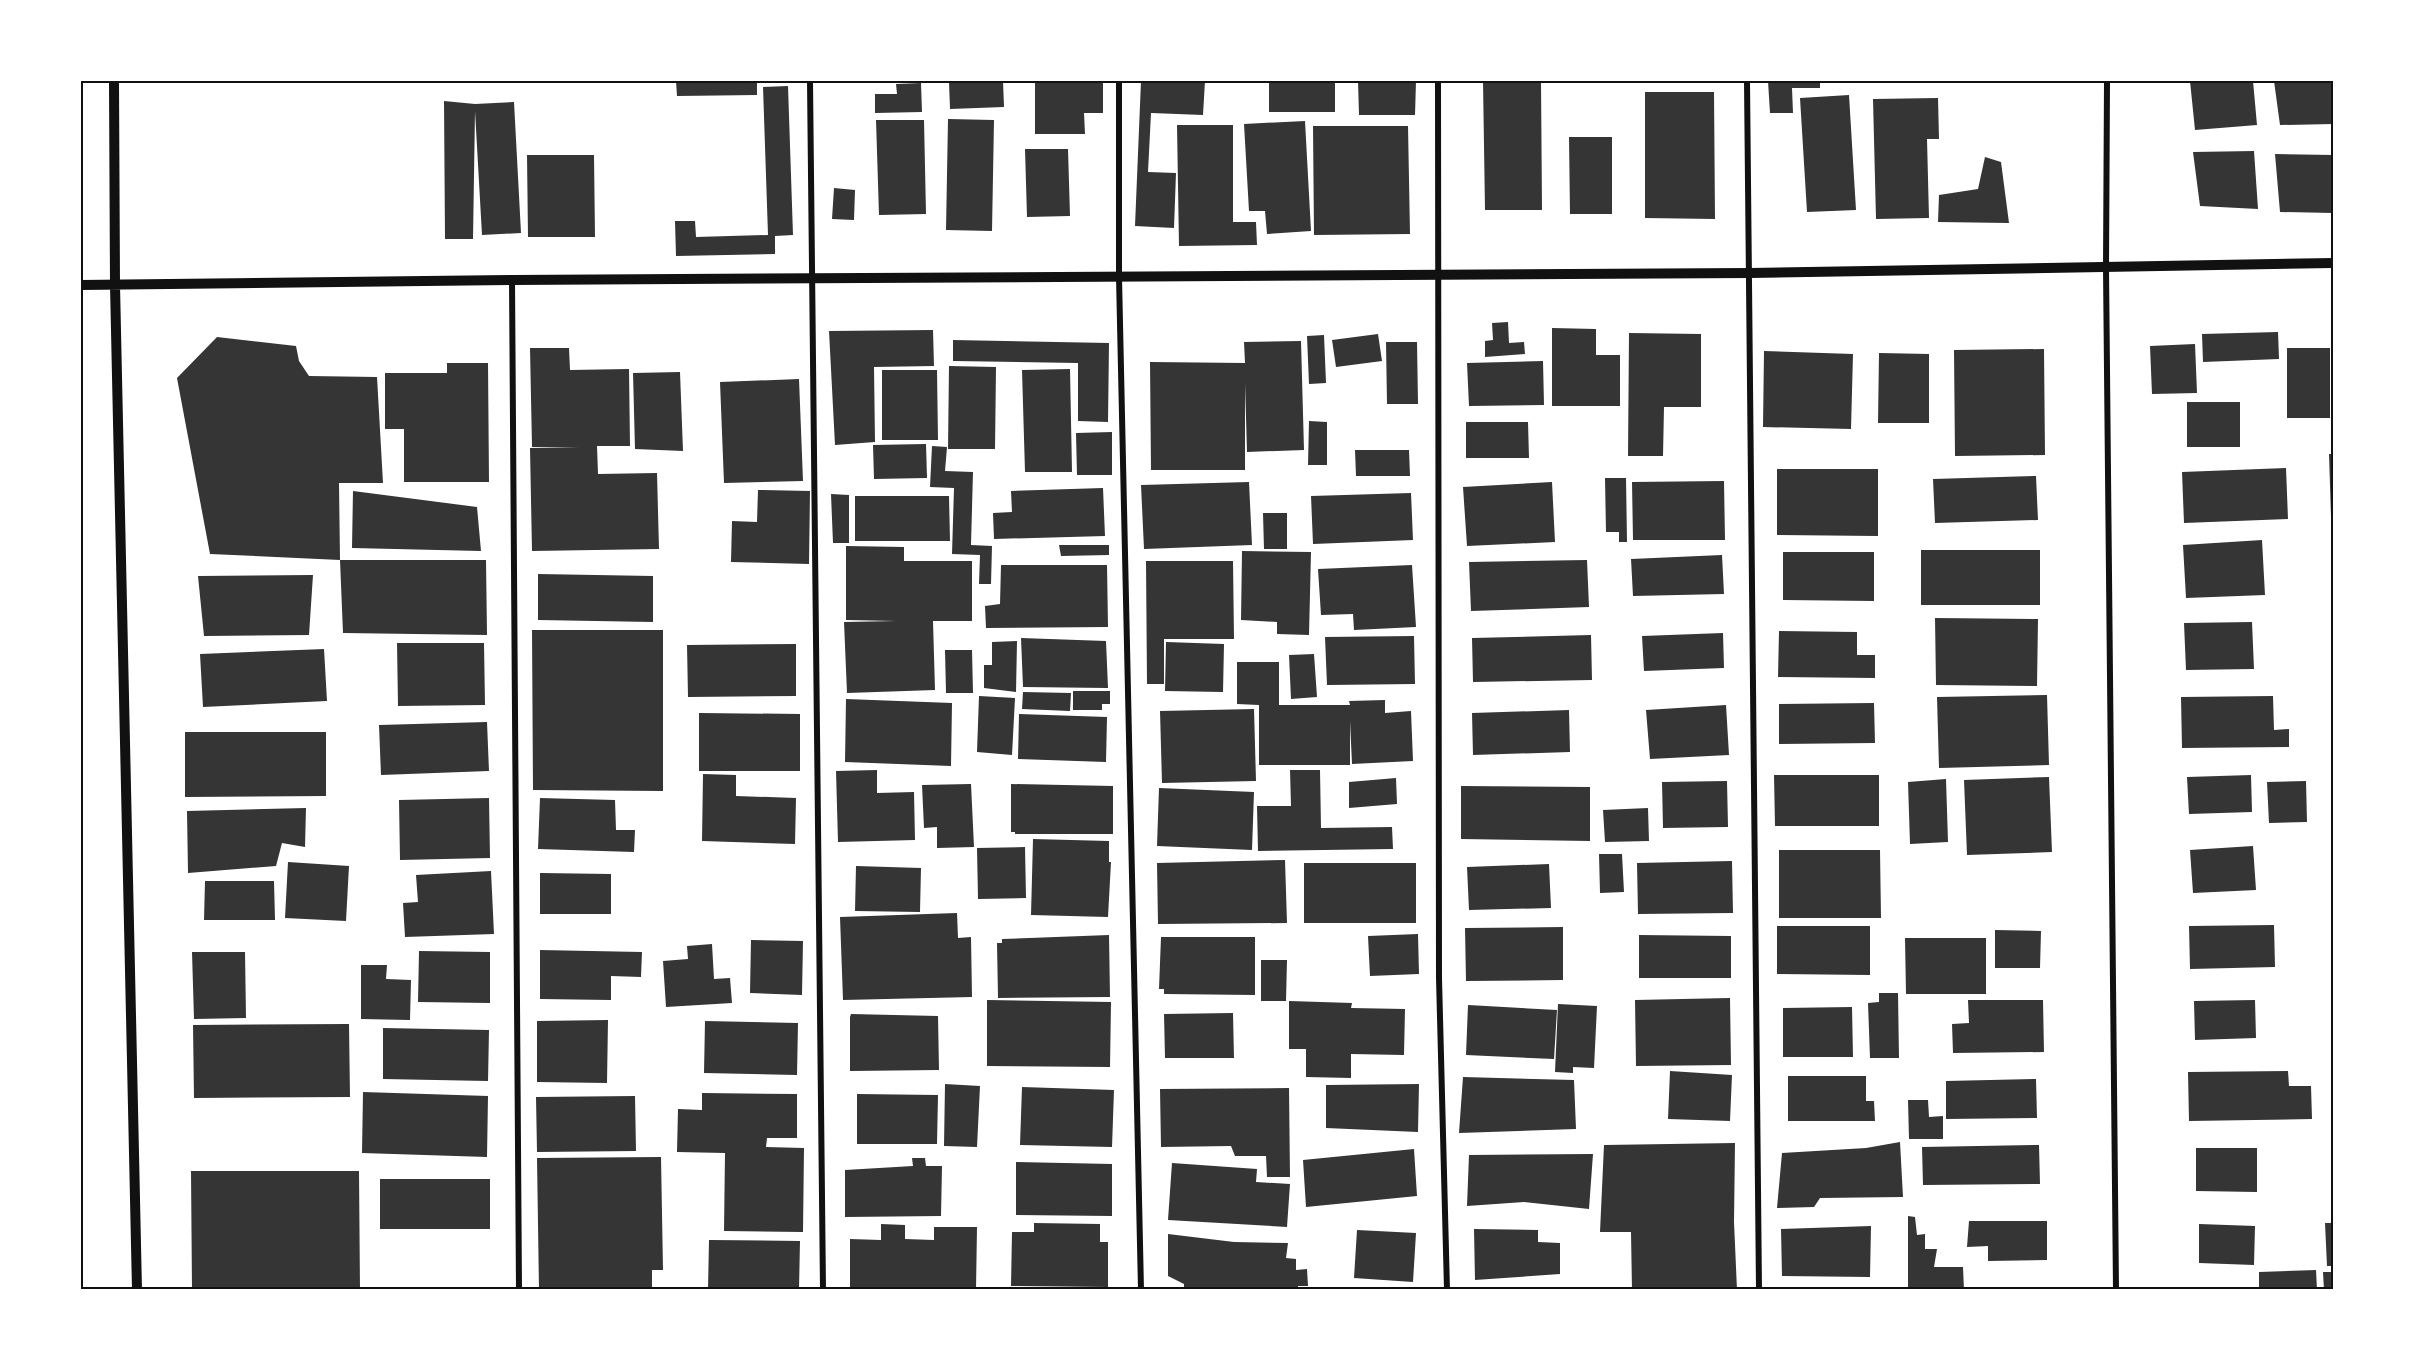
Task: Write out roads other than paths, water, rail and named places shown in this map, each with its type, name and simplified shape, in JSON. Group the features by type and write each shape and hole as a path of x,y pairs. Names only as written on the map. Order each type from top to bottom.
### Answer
{"street":[{"path":"114,81 115,285 137,1290"},
{"path":"810,81 823,1290"},
{"path":"1119,81 1119,277 1142,1290"},
{"path":"1438,81 1439,966 1447,1290"},
{"path":"1747,81 1759,1290"},
{"path":"2107,81 2106,268 2116,1290"},
{"path":"81,285 512,280 1750,273 2333,263"},
{"path":"512,280 519,1290"}]}
